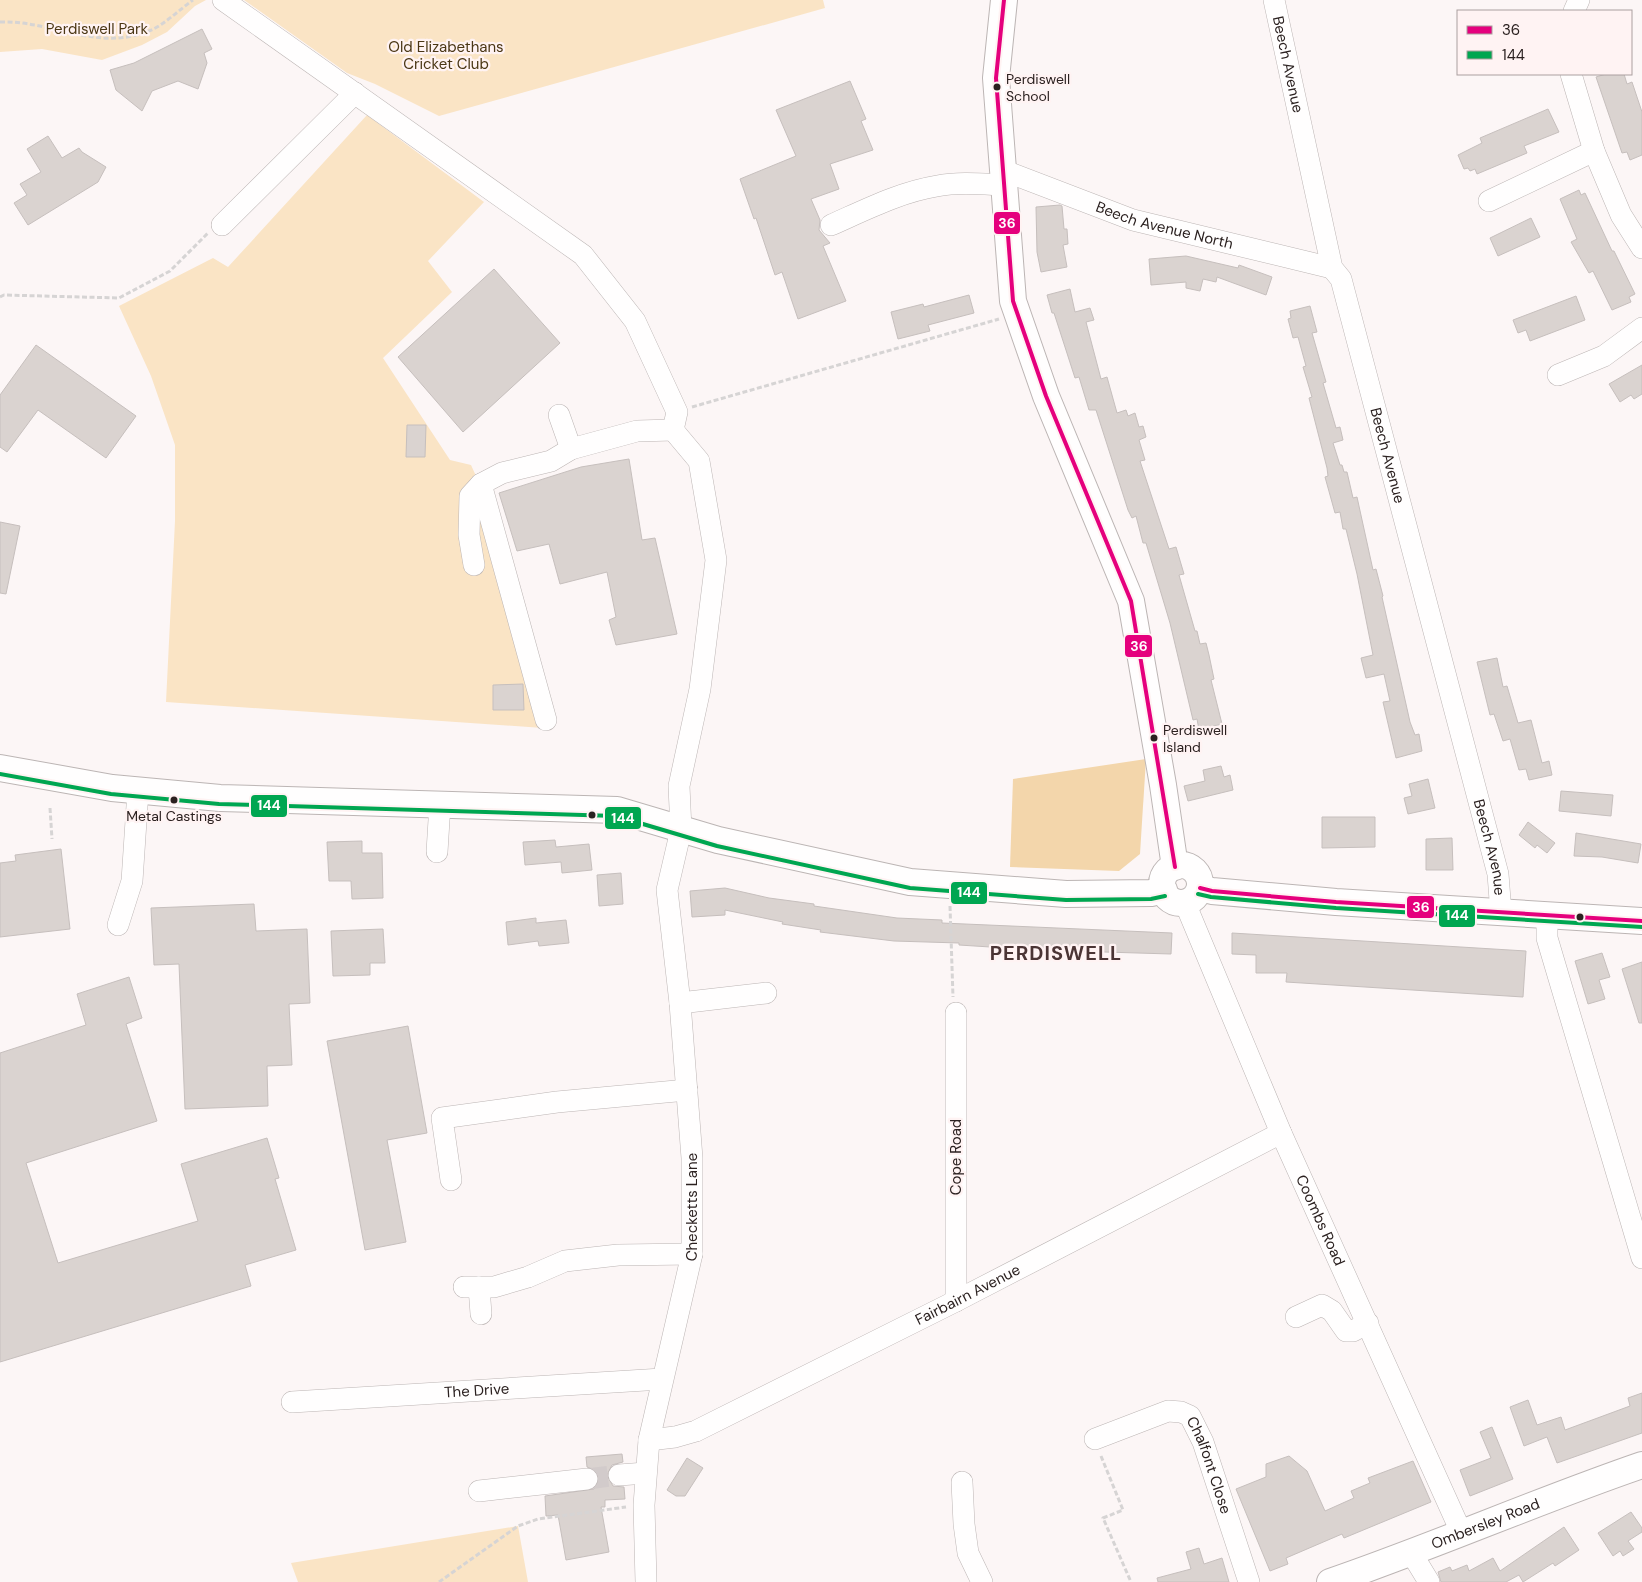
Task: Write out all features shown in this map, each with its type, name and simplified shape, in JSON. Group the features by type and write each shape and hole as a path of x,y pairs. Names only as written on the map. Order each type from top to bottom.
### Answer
{"main road":[{"path":"1004,0 996,78 1016,314 1046,396 1131,601 1163,785 1175,867 1187,866 1195,871 1200,879 1183,894"},
{"path":"0,768 138,791 220,798 617,810 681,830 910,882 1066,894 1183,894 1212,891 1336,902 1642,921"},
{"name":"Ombersley Road","path":"1330,1582 1412,1554 1568,1490 1642,1465"}],"street":[{"name":"Checketts Lane","path":"223,0 583,255 635,321 675,421 699,461 716,560 700,689 679,786 681,830 667,890 680,1003 692,1158 692,1254 649,1440 644,1505 646,1582"},
{"name":"Beech Avenue","path":"1274,0 1332,268 1341,279 1498,874 1501,913"},
{"path":"1571,75 1594,152 1621,215 1642,248"},
{"path":"222,225 355,93"},
{"path":"1488,201 1594,152"},
{"name":"Beech Avenue North","path":"831,225 893,198 936,186 1003,178 1134,220 1332,268"},
{"path":"1558,375 1604,356 1642,328"},
{"path":"559,415 571,450"},
{"path":"474,565 469,536 470,496 481,484 502,473 551,461 571,450 675,421"},
{"path":"481,484 546,720"},
{"path":"118,925 132,881 138,791"},
{"path":"437,852 440,804"},
{"name":"Coombs Road","path":"1183,894 1281,1134 1462,1534"},
{"path":"1546,916 1548,938 1642,1258"},
{"path":"680,1003 766,993"},
{"name":"Cope Road","path":"956,1013 956,1301"},
{"path":"451,1180 442,1118 557,1102 687,1090"},
{"name":"Fairbairn Avenue","path":"649,1440 675,1437 696,1431 956,1301 1281,1134"},
{"path":"481,1314 472,1287 494,1286 528,1277 565,1261 618,1255 692,1254"},
{"path":"1296,1317 1322,1306 1328,1306 1346,1331 1353,1331 1368,1323"},
{"name":"The Drive","path":"292,1402 662,1380"},
{"name":"Chalfont Close","path":"1095,1439 1168,1411 1181,1412 1190,1416 1203,1442 1249,1582"},
{"path":"619,1475 646,1473"},
{"path":"479,1490 588,1479"},
{"path":"962,1482 964,1524 968,1553 982,1582"},
{"path":"1412,1554 1429,1582"}],"path":[{"path":"0,22 16,22 92,38 113,40 149,31 193,0"},
{"path":"0,297 4,295 120,298 170,271 204,235 222,225"},
{"path":"675,421 1016,314"},
{"path":"50,808 52,838"},
{"path":"949,885 953,1002 956,1013"},
{"path":"1095,1439 1123,1510 1103,1518 1131,1582"},
{"path":"439,1582 518,1526 538,1519 644,1505"}],"green space":[{"name":"Perdiswell Park","path":"0,0 206,0 195,6 167,32 142,45 102,60 42,49 0,52"},
{"name":"Old Elizabethans Cricket Club","path":"244,0 823,0 825,8 439,116 375,84 347,73"},
{"path":"367,115 484,202 428,261 452,292 383,358 450,460 471,465 476,476 543,728 166,702 175,521 175,445 151,376 119,306 213,258 228,267"},
{"path":"518,1526 528,1582 298,1582 291,1563"}],"shaded area":[{"path":"1146,759 1140,854 1119,871 1010,867 1013,779"}],"building":[{"path":"202,29 212,49 204,53 207,63 198,89 178,81 152,91 142,111 116,90 110,70 134,63"},
{"path":"1603,75 1624,75 1627,84 1632,82 1642,112 1642,155 1630,160 1627,152 1622,153 1596,77"},
{"path":"850,81 866,119 861,121 873,150 830,164 839,189 811,199 820,220 819,230 830,243 823,246 846,301 798,319 782,272 775,275 756,218 754,219 740,179 796,156 776,110"},
{"path":"1548,109 1559,132 1524,146 1527,153 1477,174 1475,169 1470,171 1468,168 1464,169 1458,155 1482,143 1480,138"},
{"path":"48,136 62,158 79,148 82,152 106,167 98,182 28,225 14,203 27,195 20,184 41,172 27,149"},
{"path":"1579,190 1581,195 1585,193 1612,251 1614,251 1635,294 1629,297 1631,302 1612,310 1593,271 1589,273 1571,242 1577,239 1560,199"},
{"path":"1062,206 1064,229 1067,229 1068,244 1063,245 1067,267 1041,272 1037,252 1036,207"},
{"path":"1531,218 1540,237 1498,256 1490,238"},
{"path":"1186,256 1238,268 1239,265 1272,277 1266,295 1217,277 1216,282 1203,279 1200,291 1186,288 1186,282 1151,285 1149,259"},
{"path":"494,269 560,343 463,432 398,357"},
{"path":"1070,289 1075,312 1090,308 1094,320 1086,322 1101,379 1107,377 1117,413 1126,410 1128,416 1135,413 1139,427 1143,426 1146,437 1139,440 1145,460 1140,461 1169,549 1176,547 1184,574 1179,575 1195,631 1197,631 1200,644 1206,643 1214,679 1211,680 1222,724 1199,730 1197,719 1193,720 1170,623 1146,543 1143,543 1136,516 1132,518 1128,510 1096,410 1089,410 1079,377 1075,378 1054,313 1052,313 1047,295"},
{"path":"969,295 974,313 928,325 930,331 898,339 891,312 923,304 924,307"},
{"path":"1576,296 1585,320 1530,341 1526,330 1518,333 1513,320"},
{"path":"1310,306 1317,332 1312,333 1326,382 1323,383 1336,428 1340,427 1343,440 1333,443 1340,465 1342,465 1344,472 1347,472 1353,498 1357,497 1373,570 1376,569 1383,596 1410,722 1415,735 1419,734 1422,751 1396,758 1383,702 1390,701 1384,674 1366,678 1361,658 1373,655 1357,574 1346,529 1343,529 1340,512 1335,513 1325,477 1328,476 1327,468 1309,398 1312,397 1303,367 1306,366 1298,337 1293,338 1288,319 1291,318 1290,311"},
{"path":"36,345 136,416 106,458 38,410 7,452 0,447 0,395"},
{"path":"1642,365 1642,394 1634,399 1631,395 1620,402 1609,384"},
{"path":"407,425 426,425 425,457 406,457"},
{"path":"629,459 642,540 655,538 677,634 616,645 609,620 616,617 607,572 560,584 549,544 517,551 499,493 581,467"},
{"path":"0,522 20,526 6,594 0,593"},
{"path":"1497,658 1503,687 1507,686 1518,723 1531,720 1542,763 1549,761 1552,775 1529,780 1526,769 1519,770 1510,739 1503,741 1494,714 1490,715 1477,662"},
{"path":"523,684 524,710 493,710 493,685"},
{"path":"1221,766 1224,777 1230,775 1233,790 1188,801 1184,786 1205,781 1203,770"},
{"path":"1428,779 1435,808 1408,814 1404,798 1412,796 1409,784"},
{"path":"1561,791 1613,795 1611,816 1559,811"},
{"path":"1322,817 1375,817 1375,847 1322,848"},
{"path":"1528,822 1555,843 1547,853 1537,845 1535,848 1519,835"},
{"path":"1576,833 1641,844 1638,863 1602,857 1574,856"},
{"path":"1452,838 1453,870 1426,870 1426,839"},
{"path":"555,840 556,847 589,844 592,870 562,873 561,862 525,865 523,842"},
{"path":"362,841 362,853 382,853 383,898 352,899 351,881 329,881 327,842"},
{"path":"61,849 70,929 0,937 0,863 16,861 15,855"},
{"path":"621,873 623,904 599,906 597,875"},
{"path":"725,888 769,898 814,904 814,906 897,918 942,920 942,923 1172,933 1171,954 1037,950 959,945 959,943 894,941 820,932 821,930 782,924 783,922 725,910 725,915 692,917 690,891"},
{"path":"254,904 256,931 307,929 310,1003 289,1004 292,1065 267,1066 268,1106 185,1109 179,964 154,965 151,908"},
{"path":"536,918 536,923 566,920 569,943 539,946 538,941 508,945 506,922"},
{"path":"383,929 385,963 370,963 370,975 333,976 331,931"},
{"path":"1232,933 1526,951 1523,997 1286,982 1287,973 1256,973 1256,955 1232,954"},
{"path":"1602,953 1610,977 1599,980 1605,999 1588,1004 1575,961"},
{"path":"1642,962 1642,1023 1639,1023 1622,969"},
{"path":"129,977 142,1018 126,1024 157,1121 26,1163 58,1263 198,1221 181,1164 267,1138 279,1178 275,1179 296,1250 245,1265 251,1286 0,1362 0,1053 86,1025 77,994"},
{"path":"408,1026 427,1133 387,1140 406,1242 365,1250 327,1041"},
{"path":"1642,1393 1642,1433 1557,1463 1547,1437 1524,1446 1510,1407 1528,1400 1537,1425 1561,1417 1565,1430 1630,1406 1628,1398"},
{"path":"1492,1427 1513,1479 1470,1496 1460,1470 1491,1458 1480,1432"},
{"path":"622,1454 623,1462 612,1465 607,1475 613,1486 624,1487 625,1499 605,1500 605,1507 601,1507 609,1552 566,1560 558,1515 546,1516 545,1496 594,1489 598,1484 599,1477 597,1471 587,1467 586,1457"},
{"path":"1289,1456 1307,1471 1325,1511 1354,1498 1351,1491 1370,1483 1368,1478 1413,1461 1431,1502 1344,1538 1342,1534 1286,1558 1288,1564 1270,1571 1236,1489 1266,1477 1266,1464"},
{"path":"687,1458 703,1468 685,1496 676,1496 667,1490"},
{"path":"1631,1512 1642,1528 1642,1532 1628,1541 1634,1549 1623,1556 1620,1551 1613,1556 1598,1533"},
{"path":"1564,1527 1579,1550 1555,1566 1553,1563 1523,1582 1519,1575 1506,1582 1441,1582 1438,1572 1450,1567 1452,1571 1467,1565 1469,1571 1493,1558 1500,1571"},
{"path":"1199,1548 1204,1564 1222,1558 1229,1582 1158,1582 1157,1578 1191,1569 1186,1552"}],"tunnel":[{"path":"587,1479 619,1475"}],"transit line":[{"name":"36","path":"1004,0 996,78 1013,301 1046,396 1131,601 1175,867"},
{"name":"144","path":"0,774 111,794 219,804 616,816 717,846 910,888 1066,900 1151,899 1165,896"},
{"name":"36","path":"1200,888 1212,891 1336,902 1642,921"},
{"name":"144","path":"1198,894 1211,897 1336,908 1642,927"}],"place":[{"name":"Perdiswell School","path":"997,87"},
{"name":"Perdiswell Island","path":"1154,738"},
{"name":"Metal Castings","path":"174,800"}],"district":[{"name":"PERDISWELL","path":"1056,953"}]}
